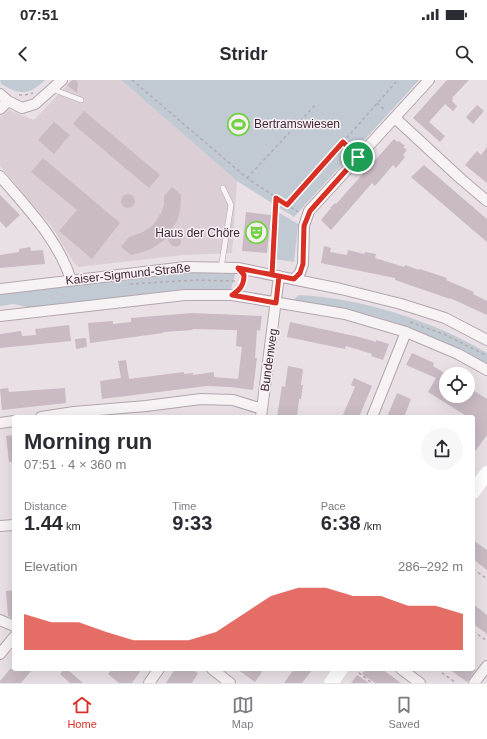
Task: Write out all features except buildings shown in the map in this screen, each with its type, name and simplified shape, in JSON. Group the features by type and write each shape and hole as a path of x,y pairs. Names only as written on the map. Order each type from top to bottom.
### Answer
{"main road":[{"path":"475,489 487,473"},
{"path":"331,683 340,671"}],"street":[{"path":"0,94 11,98 22,108 35,104 62,80"},
{"path":"294,279 300,273 303,264 304,226 310,211 429,80"},
{"path":"0,109 11,98"},
{"path":"395,118 487,201"},
{"path":"0,176 44,227 67,268 71,280"},
{"name":"Kaiser-Sigmund-Straße","path":"0,289 186,266 238,268 294,279 401,304 445,318 487,340"},
{"path":"275,275 276,303"},
{"path":"0,316 186,295 232,295 344,314 406,332 458,354 487,370"},
{"name":"Bundenweg","path":"261,413 276,303"},
{"path":"373,415 406,332"},
{"path":"54,415 201,399 233,400 261,413"},
{"path":"0,423 12,421"},
{"path":"0,526 12,525"},
{"path":"0,620 12,625"},
{"path":"0,654 12,639"},
{"path":"474,683 487,666"},
{"path":"149,683 157,671"},
{"path":"215,671 230,683"},
{"path":"404,671 420,683"}],"lane":[{"path":"52,89 81,100"},
{"path":"221,268 231,205 223,188"},
{"path":"232,295 240,290 244,282 244,275 238,268"}],"path":[{"path":"132,80 247,178 306,218"},
{"path":"287,205 398,80"},
{"path":"11,98 37,91"},
{"path":"247,178 316,104"},
{"path":"377,104 395,118"},
{"path":"343,142 358,157"},
{"path":"275,275 276,198"},
{"path":"130,284 195,280 244,282"},
{"path":"475,570 487,579"},
{"path":"475,632 487,641"},
{"path":"357,671 372,683"},
{"path":"440,671 456,683"}],"shaded area":[{"path":"0,80 45,80 34,89 19,92 1,84"},
{"path":"72,80 121,80 237,181 232,253 183,255 79,267 74,263 52,227 0,166 0,117 9,110 34,120"},
{"name":"Bertramswiesen","path":"121,80 419,80 294,217 237,181"},
{"path":"276,211 298,224 294,262 274,259"},
{"path":"187,272 235,274 231,289 185,289 30,308 14,304 0,306 0,294"},
{"path":"299,295 323,297 372,306 421,321 466,341 487,353 487,365 437,339 402,325 366,314 291,302"}],"place":[{"name":"Bertramswiesen","path":"239,124"},
{"name":"Haus der Chöre","path":"256,233"}],"route":[{"path":"358,157 310,211 306,218 304,226 303,264 300,273 294,279 279,276 272,275 238,268 244,275 244,282 240,290 232,295 276,303 279,276 272,275 276,198 287,205 343,142 358,157"}]}
